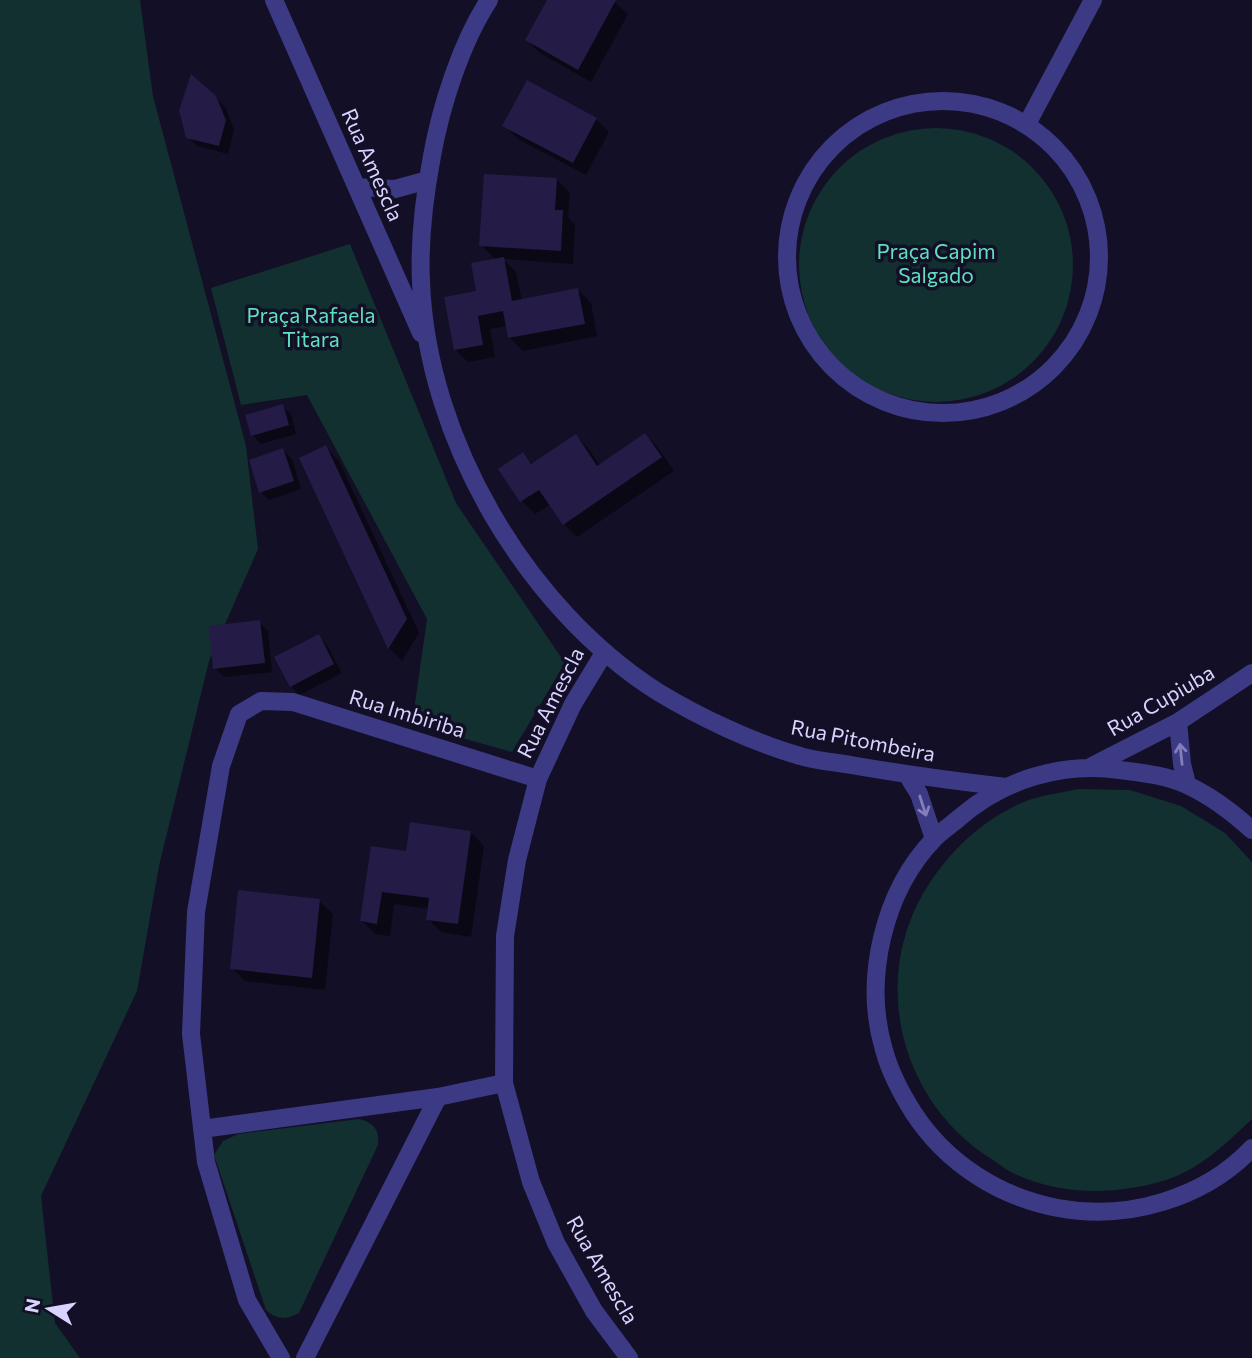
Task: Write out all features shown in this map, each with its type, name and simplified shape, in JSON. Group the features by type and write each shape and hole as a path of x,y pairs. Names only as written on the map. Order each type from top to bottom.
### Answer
{"street":[{"name":"Rua Amescla","path":"274,0 428,349"},
{"path":"357,187 395,189 428,180 439,115 477,18 489,0"},
{"path":"1027,124 1093,0"},
{"path":"942,100 975,104 1027,124 1061,153 1085,191 1092,212 1098,234 1098,278 1086,322 1054,367 1028,389 988,408 944,415 911,411 859,391 825,361 801,324 788,281 788,236 800,193 806,183 824,155 858,125 898,106 942,100"},
{"name":"Rua Amescla","path":"428,180 421,218 421,284 428,349 445,413 481,497 531,574 604,653 573,704 538,779 517,860 505,936 504,1083 531,1182 556,1243 594,1311 629,1358"},
{"name":"Rua Pitombeira","path":"604,653 659,692 731,730 800,756 908,775 1006,786 1033,776 1092,766"},
{"name":"Rua Cupiuba","path":"1092,766 1178,722 1252,673"},
{"name":"Rua Imbiriba","path":"202,1129 191,1034 196,912 221,766 239,714 261,701 293,702 538,779"},
{"path":"1178,722 1186,785"},
{"path":"1092,766 1164,776 1226,806 1252,830"},
{"path":"908,775 919,794 934,839"},
{"path":"1006,786 979,800 934,839 907,875 888,916 878,960 876,1004 883,1049 900,1091 923,1129 955,1161 992,1186 1033,1203 1077,1212 1121,1211 1166,1202 1206,1184 1252,1149"},
{"path":"281,1358 247,1300 206,1162 202,1129 438,1097 504,1083"},
{"path":"305,1358 438,1097"}],"green space":[{"path":"0,0 140,0 153,96 246,446 258,549 209,661 159,866 137,991 41,1196 55,1323 80,1358 0,1358"},
{"name":"Praça Capim Salgado","path":"949,128 989,138 1012,151 1033,168 1050,189 1063,212 1071,238 1071,292 1063,318 1050,341 1033,362 1012,379 989,392 963,400 923,402 883,392 871,386 849,371 830,352 809,318 801,292 799,252 809,212 815,200 830,178 849,159 883,138 909,130"},
{"name":"Praça Rafaela Titara","path":"350,244 456,503 565,663 512,752 412,724 427,619 307,395 241,405 211,288"},
{"path":"1078,789 1130,790 1181,806 1225,833 1252,862 1252,1119 1212,1154 1178,1175 1147,1185 1109,1190 1071,1190 1033,1181 1007,1170 961,1136 935,1106 916,1073 903,1037 898,999 900,961 909,923 927,887 947,860 970,836 1011,808 1032,799"},
{"path":"359,1119 374,1128 378,1135 378,1145 299,1313 286,1318 274,1316 266,1310 214,1155 223,1141 238,1134"}],"building":[{"path":"547,0 616,0 578,70 525,40"},
{"path":"191,74 216,96 226,120 219,146 186,138 179,110"},
{"path":"527,80 597,118 573,163 502,126"},
{"path":"484,174 557,178 555,210 563,210 561,251 479,246"},
{"path":"504,257 512,301 578,288 585,324 508,338 503,311 478,316 483,345 454,350 444,297 476,291 471,263"},
{"path":"283,404 289,425 251,436 245,415"},
{"path":"645,433 662,457 563,525 539,490 520,502 498,469 523,452 531,464 576,434 597,466"},
{"path":"326,445 407,619 388,649 299,458"},
{"path":"283,448 294,481 259,493 249,460"},
{"path":"260,620 265,663 213,669 209,626"},
{"path":"319,634 334,664 290,687 274,657"},
{"path":"410,822 471,831 458,924 426,920 429,898 382,892 377,924 360,921 371,846 406,851"},
{"path":"238,890 320,899 312,978 230,969"}]}
